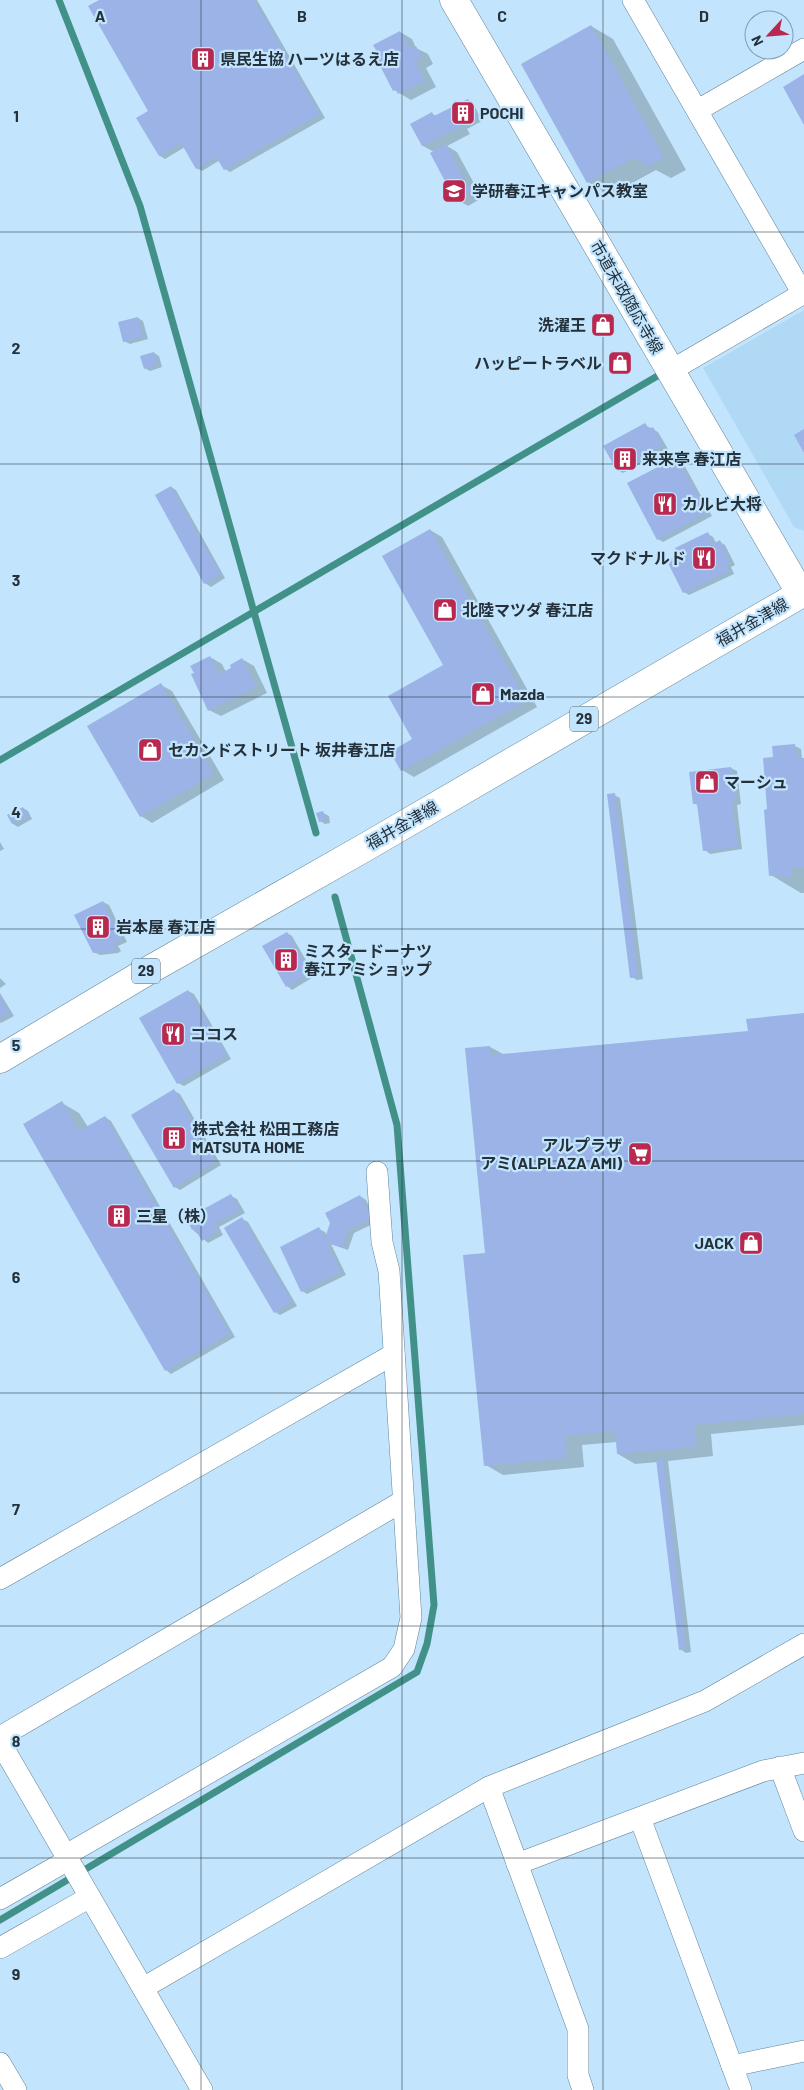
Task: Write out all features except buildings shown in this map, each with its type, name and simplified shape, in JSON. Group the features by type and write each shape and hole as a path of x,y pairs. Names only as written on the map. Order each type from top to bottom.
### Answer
{"main road":[{"name":"市道末政随応寺線","path":"454,0 802,593"},
{"name":"福井金津線","path":"0,1059 151,969 364,848 802,593"}],"street":[{"path":"633,0 804,294 670,371"},
{"path":"698,110 804,49"},
{"path":"0,1899 67,1857 392,1667 404,1649 411,1618 389,1271 382,1242 378,1172"},
{"path":"0,1579 394,1354"},
{"path":"0,1737 403,1501"},
{"path":"143,1988 489,1786 705,1701 804,1644"},
{"path":"0,1742 202,2090"},
{"path":"518,1864 763,1771 804,1763"},
{"path":"780,1767 804,1831"},
{"path":"489,1786 578,2028 578,2075 583,2090"},
{"path":"640,1818 741,2090"},
{"path":"0,1948 90,1896"},
{"path":"732,2066 804,2051"},
{"path":"0,2063 16,2090"}],"shaded area":[{"path":"804,310 804,531 794,527 703,368"}],"waterway":[{"path":"59,0 140,206 316,833"},
{"path":"0,760 666,371"},
{"path":"0,1920 417,1672 427,1644 434,1605 397,1125 335,897"}],"place":[{"name":"県民生協 ハーツはるえ店","path":"203,59"},
{"name":"POCHI","path":"463,113"},
{"name":"学研春江キャンパス教室","path":"454,191"},
{"name":"洗濯王","path":"603,325"},
{"name":"ハッピートラベル","path":"620,363"},
{"name":"来来亭 春江店","path":"625,459"},
{"name":"カルビ大将","path":"665,504"},
{"name":"マクドナルド","path":"704,558"},
{"name":"北陸マツダ 春江店","path":"445,610"},
{"name":"Mazda","path":"483,694"},
{"name":"セカンドストリート 坂井春江店","path":"150,750"},
{"name":"マーシュ","path":"707,782"},
{"name":"岩本屋 春江店","path":"98,927"},
{"name":"ミスタードーナツ 春江アミショップ","path":"286,960"},
{"name":"ココス","path":"173,1034"},
{"name":"株式会社 松田工務店 MATSUTA HOME","path":"174,1138"},
{"name":"アルプラザ アミ(ALPLAZA AMI)","path":"640,1154"},
{"name":"三星（株）","path":"119,1216"},
{"name":"JACK","path":"751,1243"}]}
